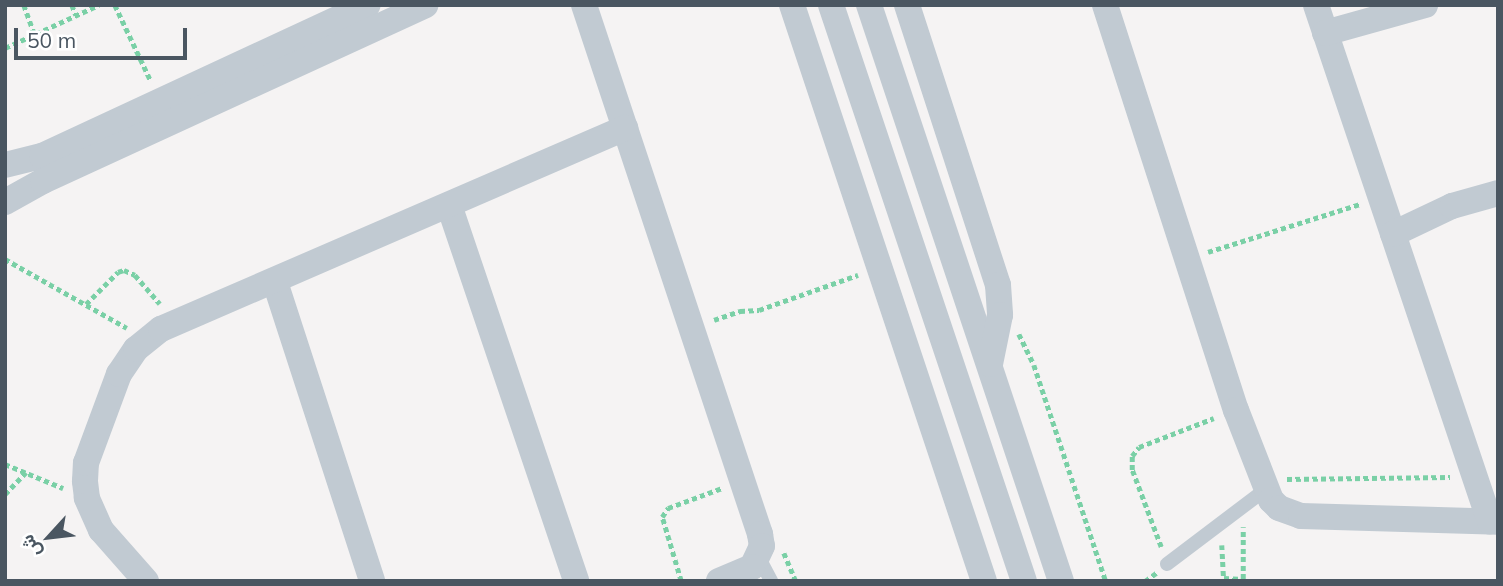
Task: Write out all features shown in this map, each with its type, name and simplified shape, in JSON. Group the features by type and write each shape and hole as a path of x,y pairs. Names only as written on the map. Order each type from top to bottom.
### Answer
{"street":[{"path":"5,165 42,156 368,5"},
{"path":"5,202 43,181 425,5"},
{"path":"584,5 760,534 765,569 752,567 719,581"},
{"path":"792,5 984,581"},
{"path":"831,5 1024,581"},
{"path":"869,5 1061,581"},
{"path":"907,5 995,271 1000,315 989,364"},
{"path":"1105,5 1237,410 1264,485 1279,508 1301,516 1494,522 1475,477 1315,5"},
{"path":"1325,33 1425,5"},
{"path":"146,581 101,530 87,498 86,463 119,374 126,361 146,338 625,128"},
{"path":"1393,234 1452,206 1498,193"},
{"path":"449,205 576,581"},
{"path":"275,282 372,581"}],"lane":[{"path":"1167,564 1242,507 1264,485"}],"path":[{"path":"23,5 34,33"},
{"path":"72,5 76,15"},
{"path":"5,48 99,5"},
{"path":"115,5 160,101"},
{"path":"1187,259 1381,198"},
{"path":"5,259 146,338"},
{"path":"692,328 740,311 760,310 879,268"},
{"path":"86,304 118,272 130,271 177,323"},
{"path":"1000,315 1021,336 1029,350 1106,581"},
{"path":"1167,564 1132,470 1132,456 1139,447 1237,410"},
{"path":"5,464 87,498"},
{"path":"5,494 26,472"},
{"path":"1264,485 1475,477"},
{"path":"681,581 661,522 664,512 742,481"},
{"path":"1222,523 1223,577 1234,581 1244,578 1242,507"}]}
